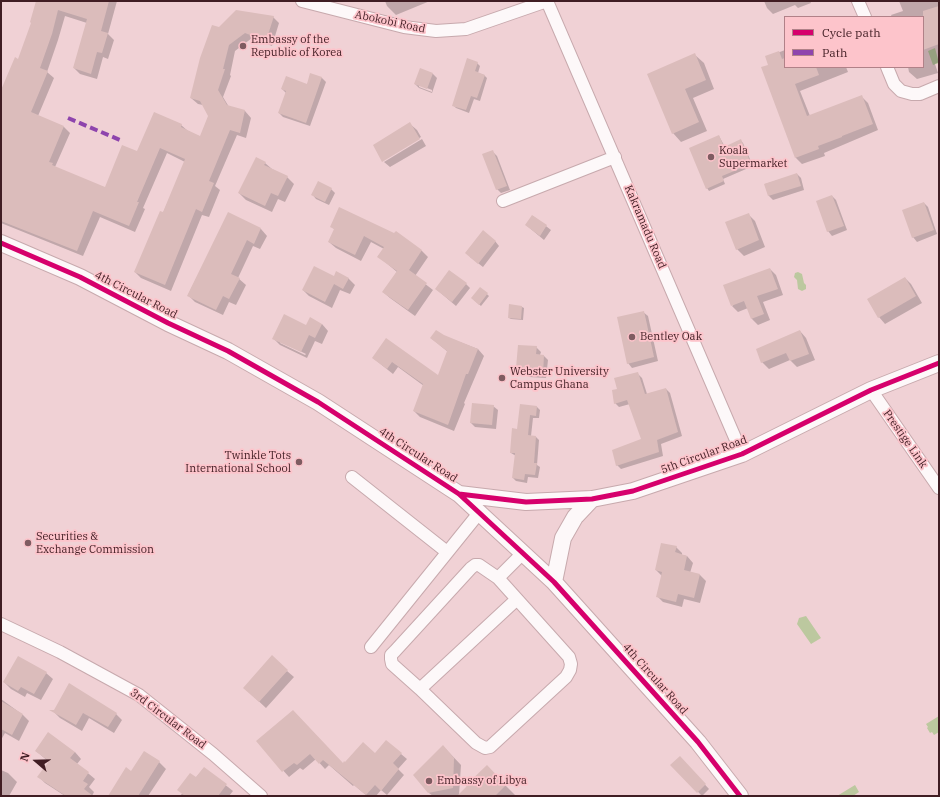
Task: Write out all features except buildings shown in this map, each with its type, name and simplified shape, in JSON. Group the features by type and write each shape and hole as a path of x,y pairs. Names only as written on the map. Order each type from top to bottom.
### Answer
{"street":[{"name":"Abokobi Road","path":"302,1 404,27 436,31 466,29 547,1"},
{"name":"Kakramadu Road","path":"547,1 742,454"},
{"path":"858,1 865,16"},
{"path":"887,68 894,84 901,91 912,94 920,94 939,86"},
{"path":"503,201 615,157"},
{"name":"4th Circular Road","path":"1,243 80,277 168,323 228,351 318,402 459,494 554,582 698,742 740,796"},
{"name":"5th Circular Road","path":"459,494 526,502 592,499 633,491 742,454 871,390 939,363"},
{"name":"Prestige Link","path":"871,390 939,488"},
{"path":"352,477 448,552"},
{"path":"554,582 563,538 575,517 592,499"},
{"path":"371,647 480,513"},
{"path":"498,578 523,553"},
{"path":"475,565 479,565 498,578 569,657 571,664 570,670 566,677 496,742 490,747 485,748 480,747 392,664 392,655 475,565"},
{"path":"420,689 517,599"},
{"name":"3rd Circular Road","path":"1,624 60,652 139,695 213,754 261,796"}],"shaded area":[{"path":"935,48 939,63 933,65 928,51"},
{"path":"798,272 802,274 806,285 806,289 802,291 798,289 797,280 794,277 795,273"},
{"path":"806,616 821,638 811,644 797,624 799,618"},
{"path":"939,716 939,732 934,735 932,732 930,733 926,724"},
{"path":"855,785 859,792 853,796 837,796"}],"marked path":[{"path":"68,118 120,140"}],"cycle path":[{"path":"1,243 80,277 168,323 228,351 318,402 459,494 554,582 698,742 740,796"},
{"path":"459,494 526,502 592,499 633,491 742,454 871,390 939,363"}],"place":[{"name":"Embassy of the Republic of Korea","path":"243,46"},
{"name":"Koala Supermarket","path":"711,157"},
{"name":"Bentley Oak","path":"632,337"},
{"name":"Webster University Campus Ghana","path":"502,378"},
{"name":"Twinkle Tots International School","path":"299,462"},
{"name":"Securities & Exchange Commission","path":"28,543"},
{"name":"Embassy of Libya","path":"429,781"}]}
